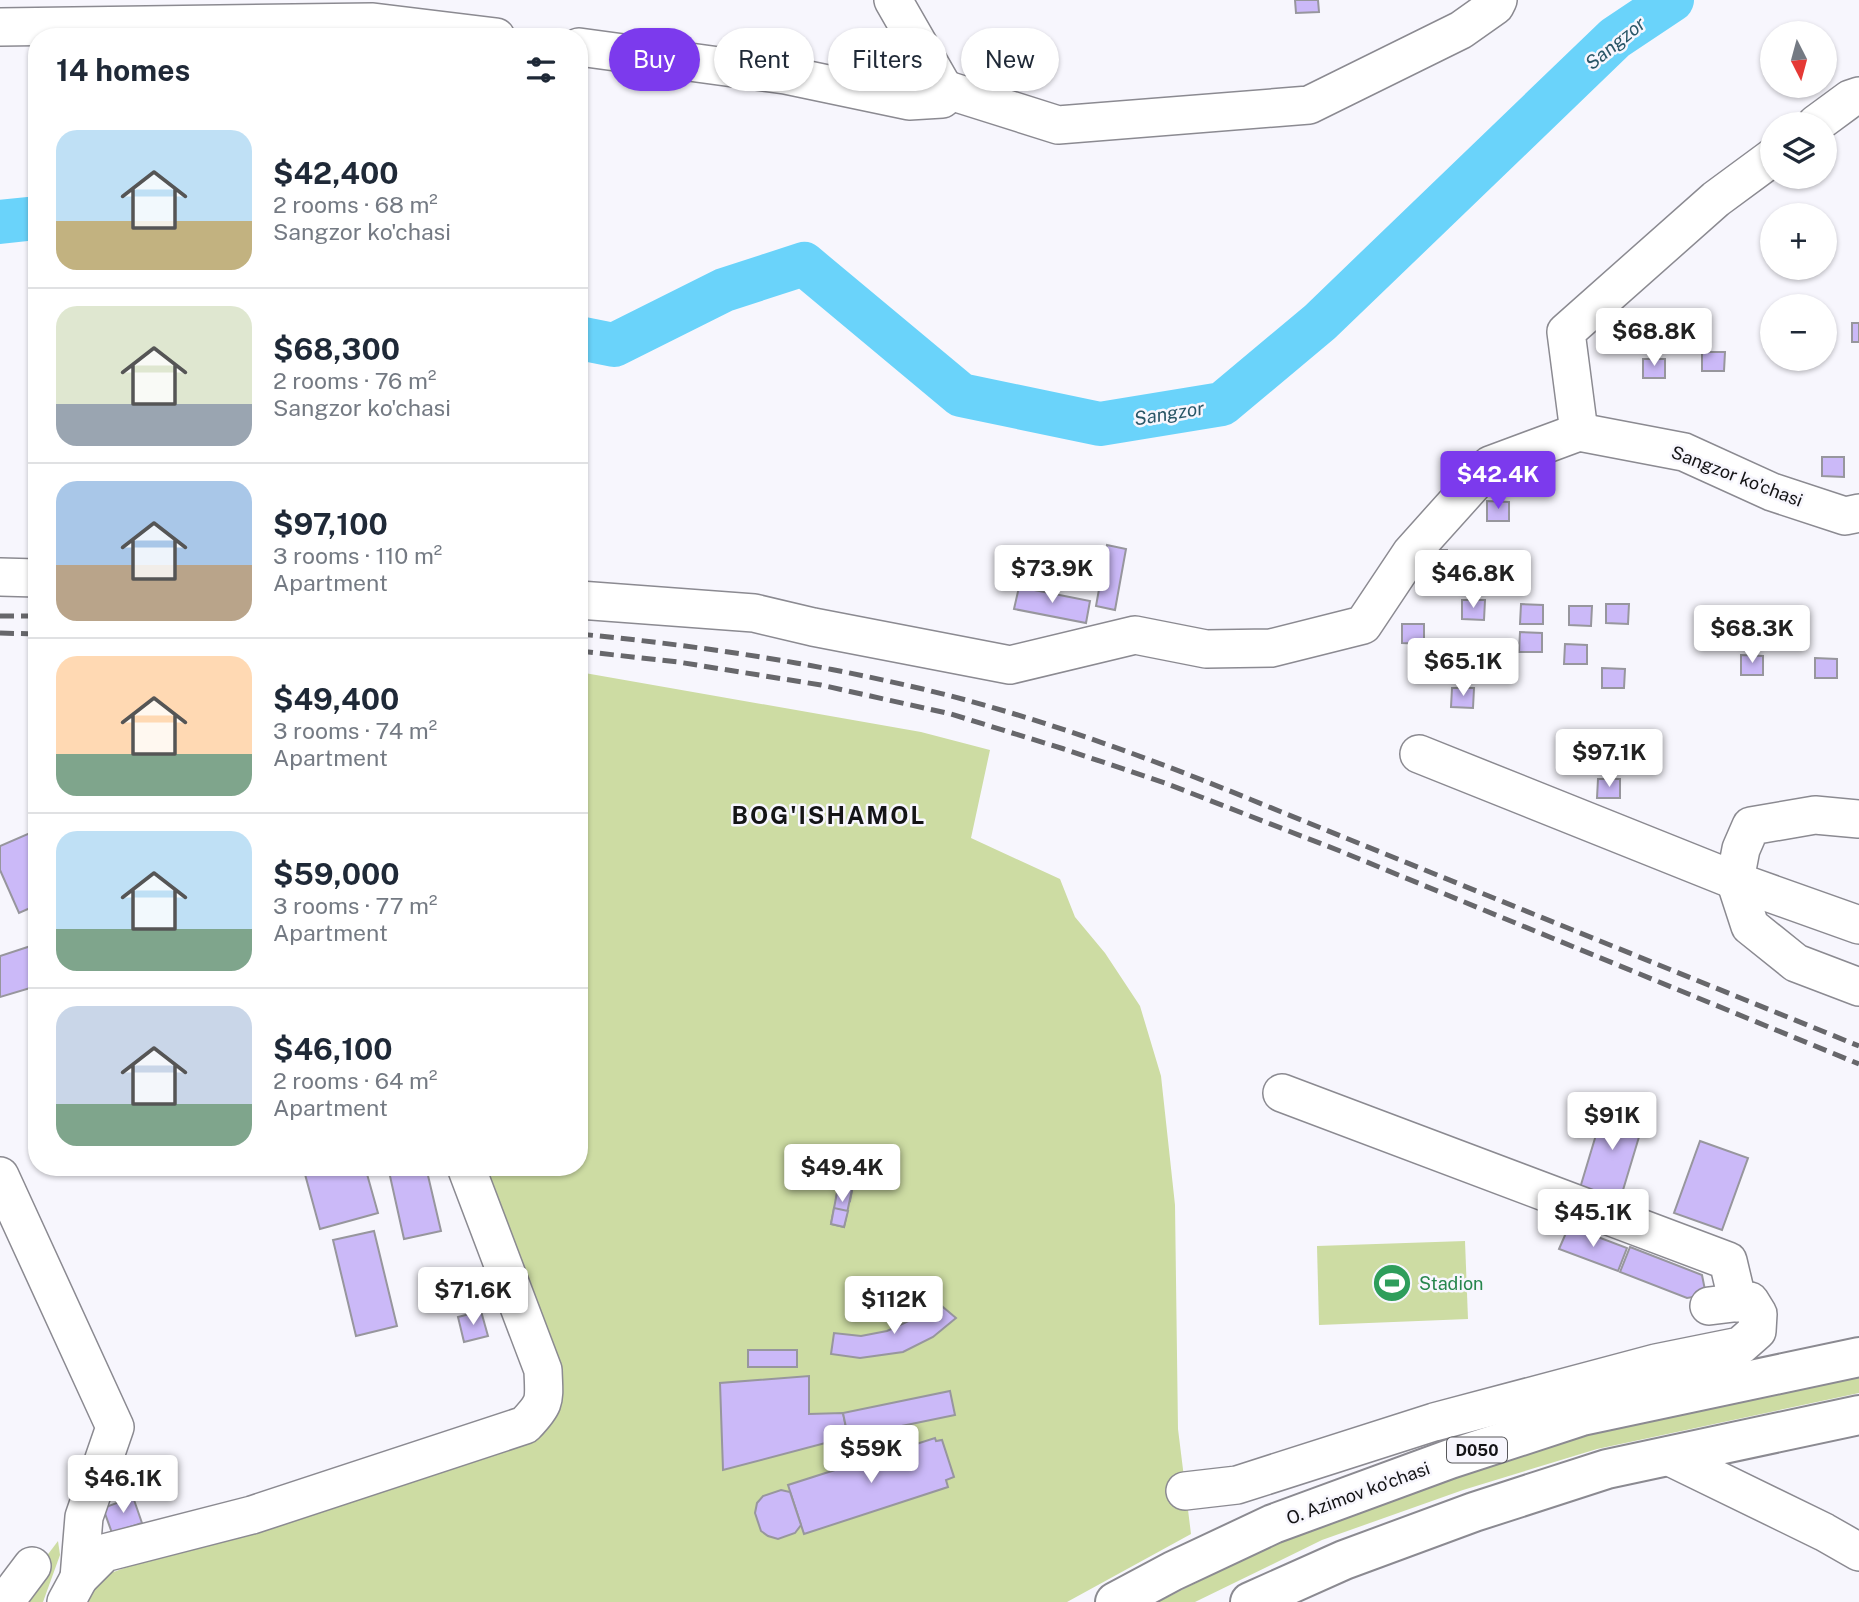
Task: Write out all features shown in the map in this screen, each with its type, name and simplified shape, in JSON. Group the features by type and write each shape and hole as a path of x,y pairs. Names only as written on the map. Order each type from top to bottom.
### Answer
{"main road":[{"name":"O. Azimov ko'chasi","path":"1115,1602 1273,1524 1450,1459 1737,1364 1859,1357"},
{"path":"1250,1602 1344,1560 1474,1511 1607,1469 1859,1415"}],"street":[{"path":"893,0 909,28"},
{"path":"947,90 1058,125 1309,105 1461,30 1495,6 1499,0"},
{"path":"0,27 371,11 453,28"},
{"path":"588,48 785,75 828,84"},
{"path":"861,91 909,101 942,99 944,91"},
{"path":"1832,112 1859,96"},
{"path":"588,601 754,613 1010,665 1135,635 1206,649 1271,648 1363,625 1411,553 1490,465 1578,432 1566,332 1716,199 1760,167"},
{"name":"Sangzor ko'chasi","path":"1578,432 1684,452 1772,492 1845,516 1859,513"},
{"path":"0,577 28,578"},
{"path":"1419,754 1735,880 1859,925"},
{"path":"1859,819 1815,815 1751,826 1741,849 1735,880 1750,926 1796,962 1859,987"},
{"path":"1185,1491 1237,1485 1338,1451 1447,1419 1656,1363 1737,1364 1740,1346 1757,1331 1758,1314 1750,1301 1724,1305 1728,1261 1282,1093"},
{"path":"0,1176 115,1427 84,1517 73,1590"},
{"path":"73,1590 104,1553 253,1515 525,1425 542,1408 543,1370 469,1176"},
{"path":"1668,1456 1824,1532 1859,1552"},
{"path":"1237,1485 1268,1514 1273,1524"},
{"path":"5,1602 32,1566"}],"green space":[{"path":"588,674 921,732 990,750 971,838 1060,879 1075,917 1105,953 1140,1006 1161,1076 1175,1205 1178,1429 1191,1534 1067,1602 88,1602 97,1578 551,1413 476,1176 588,1176"},
{"name":"Stadion","path":"1465,1241 1468,1319 1319,1325 1317,1246"},
{"path":"1859,1371 1859,1393 1597,1449 1463,1490 1322,1540 1195,1602 1158,1602 1313,1524 1589,1433"},
{"path":"58,1541 60,1555 43,1602 12,1602"}],"building":[{"path":"1295,0 1318,0 1319,12 1296,13"},
{"path":"1852,323 1859,323 1859,342 1852,342"},
{"path":"1702,352 1725,352 1724,371 1702,371"},
{"path":"1643,359 1665,359 1665,378 1643,378"},
{"path":"1822,457 1844,457 1844,477 1822,476"},
{"path":"1487,501 1509,502 1509,521 1487,521"},
{"path":"1107,545 1126,549 1115,610 1096,606"},
{"path":"1425,550 1447,550 1447,569 1425,569"},
{"path":"1019,587 1090,601 1086,623 1014,609"},
{"path":"1462,600 1485,600 1484,620 1462,619"},
{"path":"1521,604 1543,605 1543,624 1520,624"},
{"path":"1606,604 1629,604 1628,624 1606,623"},
{"path":"1569,606 1592,606 1591,626 1569,625"},
{"path":"1402,624 1424,624 1424,644 1402,643"},
{"path":"1520,632 1542,633 1542,652 1519,652"},
{"path":"1565,644 1587,645 1587,664 1564,664"},
{"path":"1741,655 1763,656 1763,675 1741,675"},
{"path":"1815,658 1837,659 1837,678 1815,678"},
{"path":"1602,668 1625,669 1624,688 1602,688"},
{"path":"1452,688 1474,688 1473,708 1451,707"},
{"path":"1598,779 1620,779 1620,798 1597,798"},
{"path":"28,834 28,909 19,913 0,870 0,846"},
{"path":"28,947 28,989 0,997 0,956"},
{"path":"1605,1105 1645,1117 1620,1200 1580,1188"},
{"path":"1700,1141 1748,1158 1722,1230 1674,1213"},
{"path":"305,1176 368,1176 378,1213 320,1229"},
{"path":"390,1176 428,1176 441,1231 404,1239"},
{"path":"839,1182 853,1185 850,1201 836,1199"},
{"path":"839,1182 853,1185 844,1227 831,1224"},
{"path":"834,1208 848,1211 844,1227 831,1224"},
{"path":"1569,1226 1627,1248 1618,1271 1559,1249"},
{"path":"374,1231 397,1326 356,1336 333,1240"},
{"path":"1630,1247 1702,1275 1706,1295 1687,1298 1620,1272"},
{"path":"937,1302 956,1318 933,1337 903,1352 860,1358 831,1354 834,1333 861,1336 887,1331 911,1320"},
{"path":"481,1311 488,1336 464,1342 458,1317"},
{"path":"748,1350 797,1350 797,1367 748,1367"},
{"path":"809,1376 809,1414 843,1413 848,1437 723,1470 720,1383"},
{"path":"950,1391 955,1415 848,1437 843,1413"},
{"path":"935,1438 936,1441 942,1440 954,1477 946,1480 948,1487 804,1534 788,1485"},
{"path":"781,1490 790,1492 801,1525 795,1533 778,1539 761,1531 755,1513 757,1503 763,1496"},
{"path":"133,1497 142,1523 112,1533 103,1508"}],"waterway":[{"name":"Sangzor","path":"588,340 614,345 724,290 804,264 961,395 1100,424 1222,404 1320,322 1615,38 1672,0"},
{"name":"Sangzor","path":"0,222 28,219"}],"railway":[{"path":"0,616 28,616"},
{"path":"0,633 28,634"},
{"path":"588,635 673,644 859,675 951,696 1066,730 1215,785 1859,1046"},
{"path":"588,652 678,662 821,685 951,714 1064,749 1165,783 1340,851 1859,1064"}],"place":[{"name":"Stadion","path":"1392,1283"}],"district":[{"name":"BOG'ISHAMOL","path":"829,815"}]}
